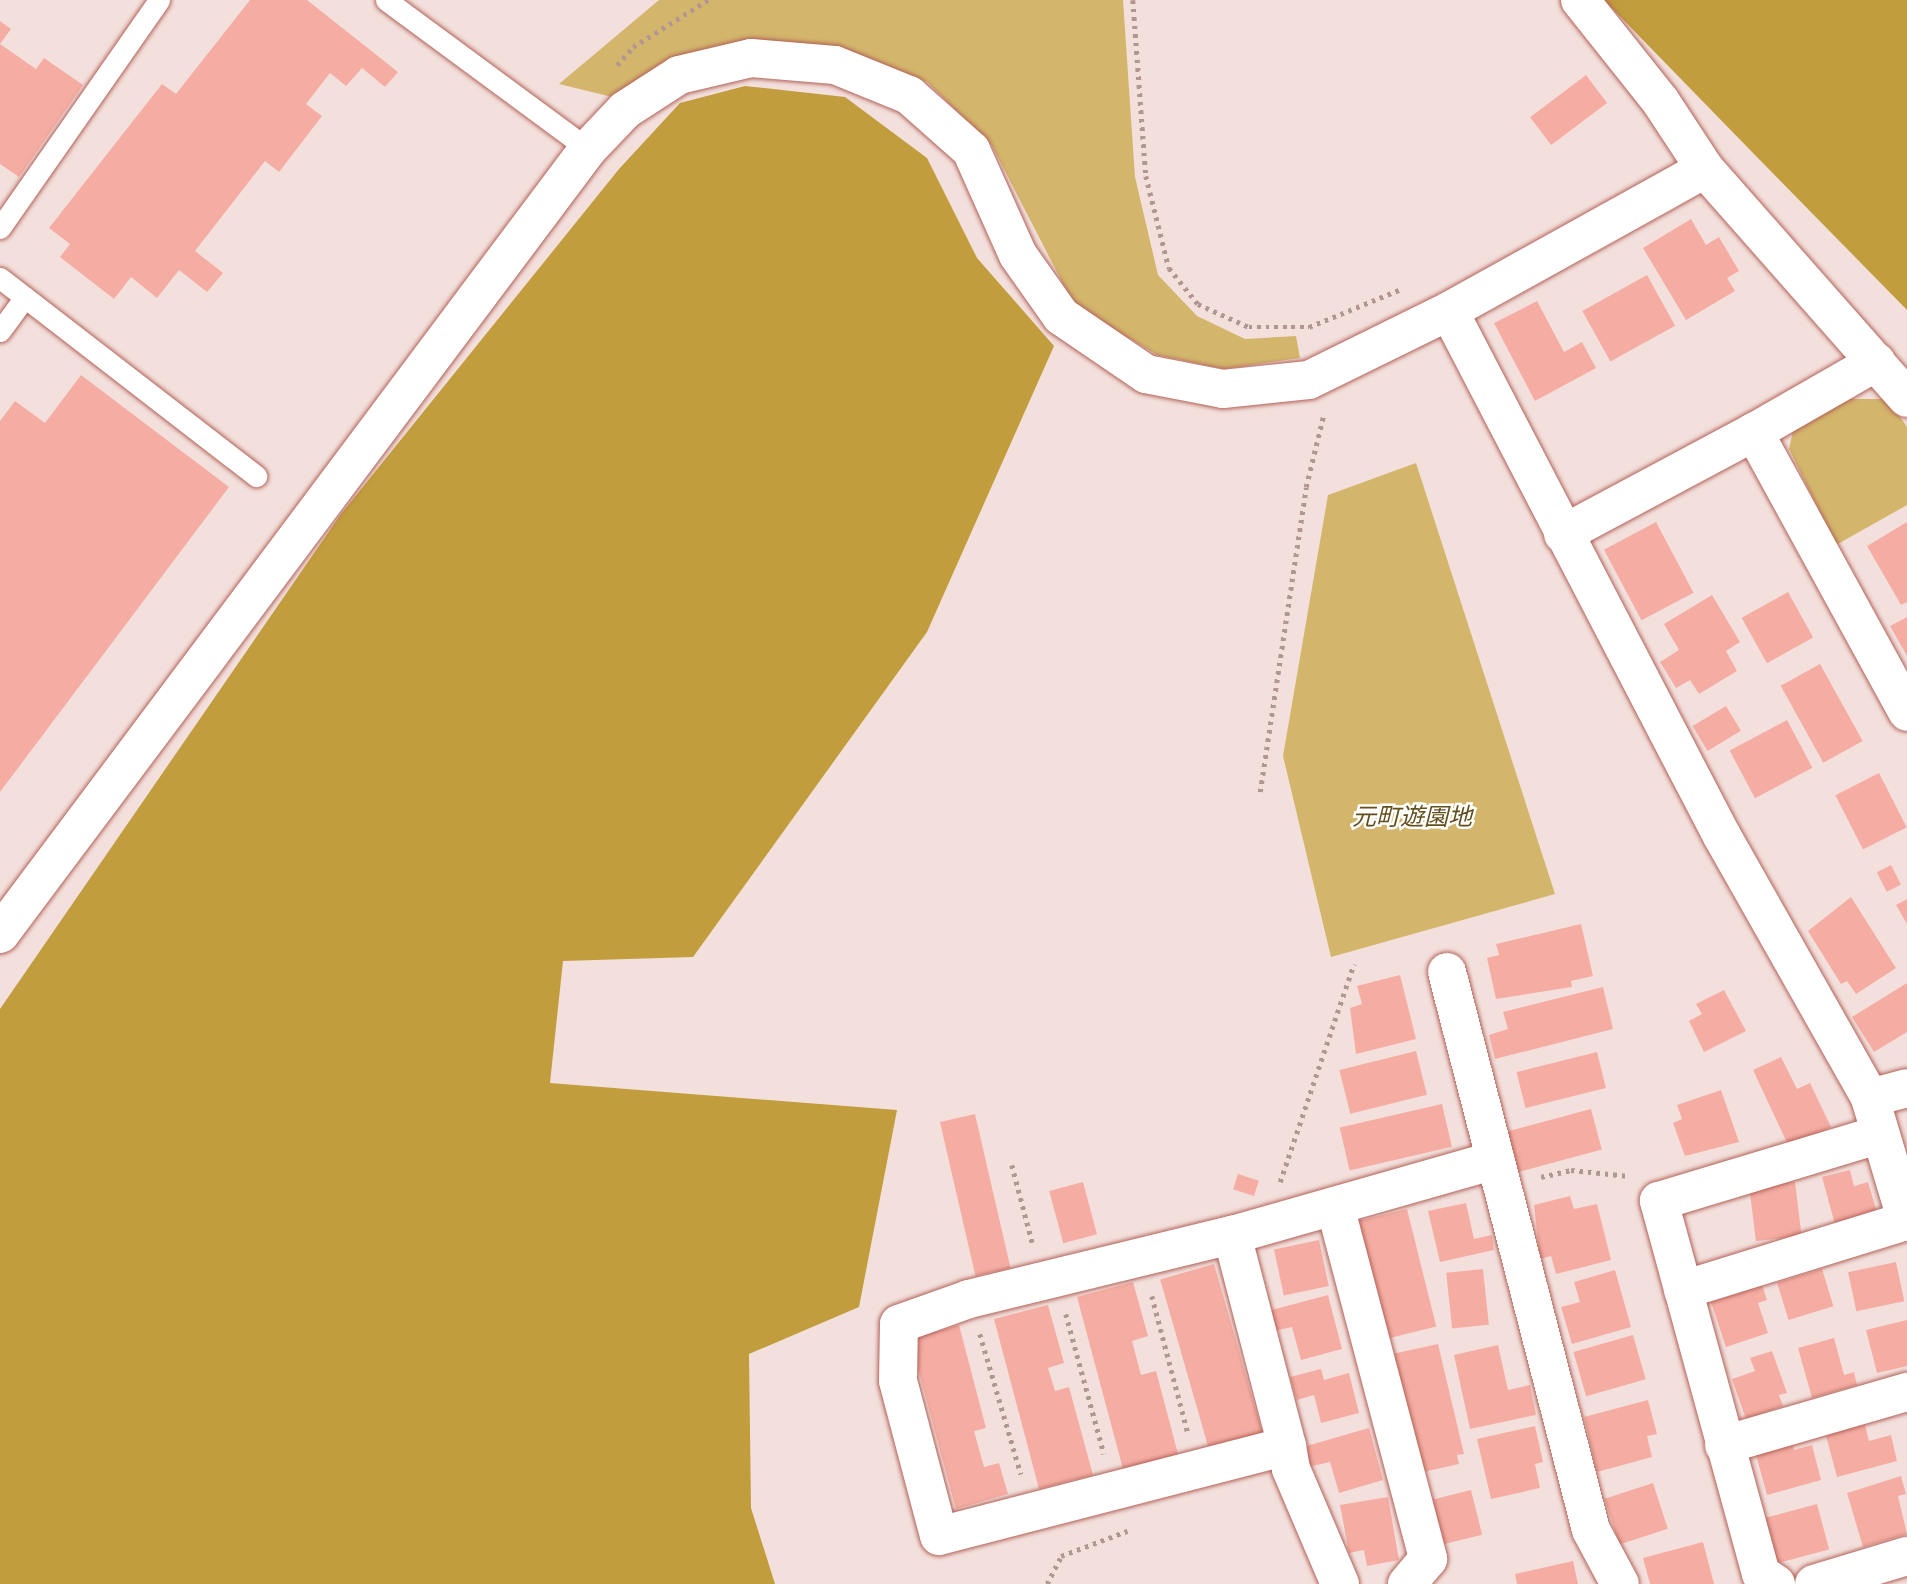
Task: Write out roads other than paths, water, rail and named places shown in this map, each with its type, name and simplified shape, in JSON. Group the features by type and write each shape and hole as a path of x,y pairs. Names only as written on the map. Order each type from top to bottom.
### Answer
{"street":[{"path":"1580,0 1661,102 1705,169 1907,398"},
{"path":"0,934 588,149 625,110 679,75 751,58 835,65 909,95 971,150 1018,255 1061,316 1146,374 1223,389 1309,380 1449,311 1705,169"},
{"path":"1449,311 1722,836 1870,1098 1878,1135 1907,1221 1683,1290"},
{"path":"1563,534 1754,432 1876,362"},
{"path":"1754,432 1907,712"},
{"path":"1447,972 1591,1530 1620,1584"},
{"path":"1870,1098 1907,1088"},
{"path":"1776,1584 1761,1574 1659,1201 1878,1135"},
{"path":"1287,1446 1033,1515 939,1535 898,1381 899,1324 970,1299 1142,1258 1335,1206 1499,1173"},
{"path":"1335,1206 1427,1559 1407,1584"},
{"path":"1232,1235 1291,1469 1340,1584"},
{"path":"1724,1445 1907,1392"},
{"path":"1814,1584 1907,1556"}],"lane":[{"path":"0,228 159,0"},
{"path":"386,0 588,149"},
{"path":"0,278 256,476"},
{"path":"0,331 25,298"}],"park label":[{"name":"元町遊園地","path":"1412,817"}]}
